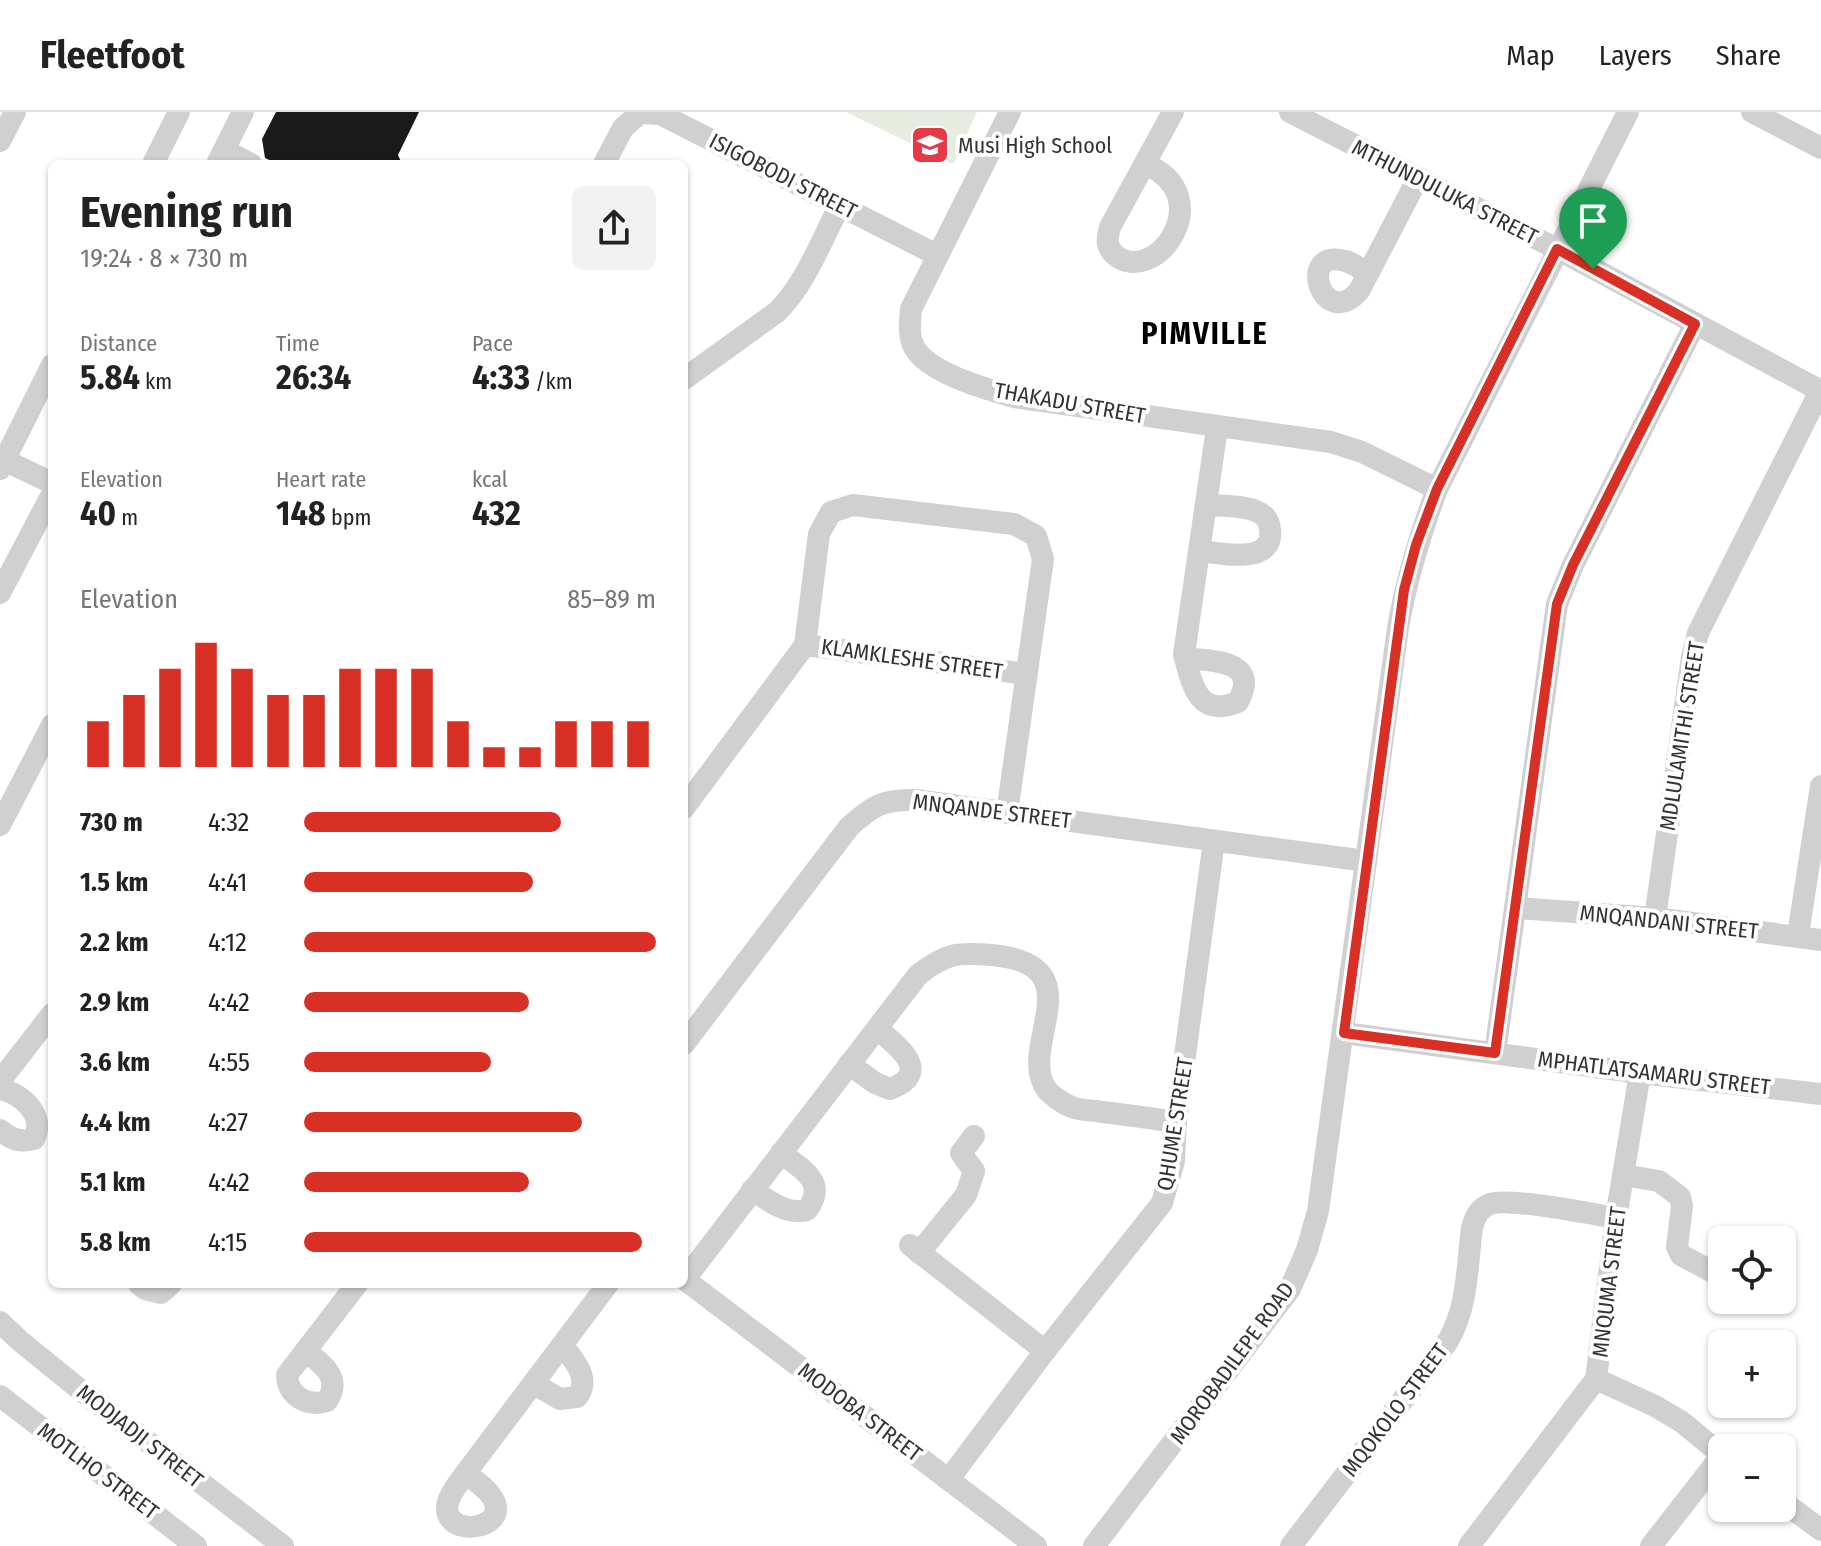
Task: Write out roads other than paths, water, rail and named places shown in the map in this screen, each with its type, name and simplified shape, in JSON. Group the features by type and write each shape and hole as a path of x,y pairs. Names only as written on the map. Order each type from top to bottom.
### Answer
{"street":[{"path":"0,141 15,112"},
{"path":"155,160 179,112"},
{"path":"220,157 243,112"},
{"name":"THAKADU STREET","path":"1010,112 911,309 909,328 914,345 925,360 986,389 1014,397 1331,442 1362,452 1437,489"},
{"path":"1145,164 1173,112"},
{"name":"MTHUNDULUKA STREET","path":"1290,112 1557,249 1821,391"},
{"name":"MOROBADILEPE ROAD","path":"1094,1546 1290,1289 1307,1250 1318,1211 1404,590 1416,545 1437,489 1628,112"},
{"path":"1752,112 1821,148"},
{"name":"ISIGOBODI STREET","path":"606,160 623,128 640,113 660,114 937,255"},
{"path":"1368,273 1418,178"},
{"path":"688,376 788,301 840,205"},
{"path":"1495,1053 1557,604 1573,565 1695,324"},
{"path":"48,373 1,462 48,481"},
{"name":"MDLULAMITHI STREET","path":"1655,918 1698,633 1821,391"},
{"path":"1185,658 1217,428"},
{"path":"0,593 48,502"},
{"name":"KLAMKLESHE STREET","path":"1007,813 1043,559 1036,536 1014,524 853,505 831,512 819,534 805,645 1026,674"},
{"path":"1199,551 1240,556 1255,554 1265,546 1271,534 1270,524 1264,515 1252,509 1206,505"},
{"path":"688,803 805,645"},
{"path":"0,825 48,733"},
{"path":"1798,935 1820,798"},
{"name":"MNQANDE STREET","path":"688,1039 849,827 870,808 892,799 1366,861"},
{"name":"QHUME STREET","path":"949,1479 1162,1203 1174,1161 1176,1122 1214,841"},
{"name":"MNQANDANI STREET","path":"1517,908 1655,918 1821,940"},
{"path":"688,1274 918,975 938,959 961,953 1011,957 1029,963 1045,981 1048,1003 1039,1070 1047,1091 1071,1107 1176,1122"},
{"path":"0,1081 48,1019"},
{"path":"849,1064 875,1083 890,1089 902,1085 909,1074 909,1061 904,1051 877,1029"},
{"name":"MPHATLATSAMARU STREET","path":"1344,1033 1821,1094"},
{"name":"MNQUMA STREET","path":"1469,1546 1596,1379 1616,1218 1640,1073"},
{"path":"0,1089 21,1099 31,1108 38,1123 34,1139 28,1141 18,1140 0,1130"},
{"path":"974,1136 961,1153 974,1171 969,1190 915,1249 1045,1351"},
{"path":"752,1190 781,1208 795,1212 807,1210 814,1200 815,1187 809,1174 781,1153"},
{"path":"1623,1175 1659,1181 1680,1197 1682,1206 1677,1247 1681,1255 1708,1269"},
{"name":"MQOKOLO STREET","path":"1291,1546 1458,1325 1472,1228 1481,1209 1503,1202 1616,1218"},
{"name":"MODOBA STREET","path":"688,1282 1036,1546"},
{"path":"146,1288 154,1293 161,1293 167,1288"},
{"path":"305,1351 354,1288"},
{"path":"465,1474 605,1288"},
{"name":"MODJADJI STREET","path":"0,1322 78,1388 283,1546"},
{"path":"534,1384 560,1399 577,1397 582,1391 581,1371 563,1346"},
{"path":"1596,1379 1655,1406 1682,1422 1708,1443"},
{"name":"MOTLHO STREET","path":"0,1396 196,1546"},
{"path":"1651,1546 1708,1473"},
{"path":"1796,1511 1821,1530"}],"place":[{"name":"Musi High School","path":"930,145"}],"district":[{"name":"PIMVILLE","path":"1205,334"}]}
